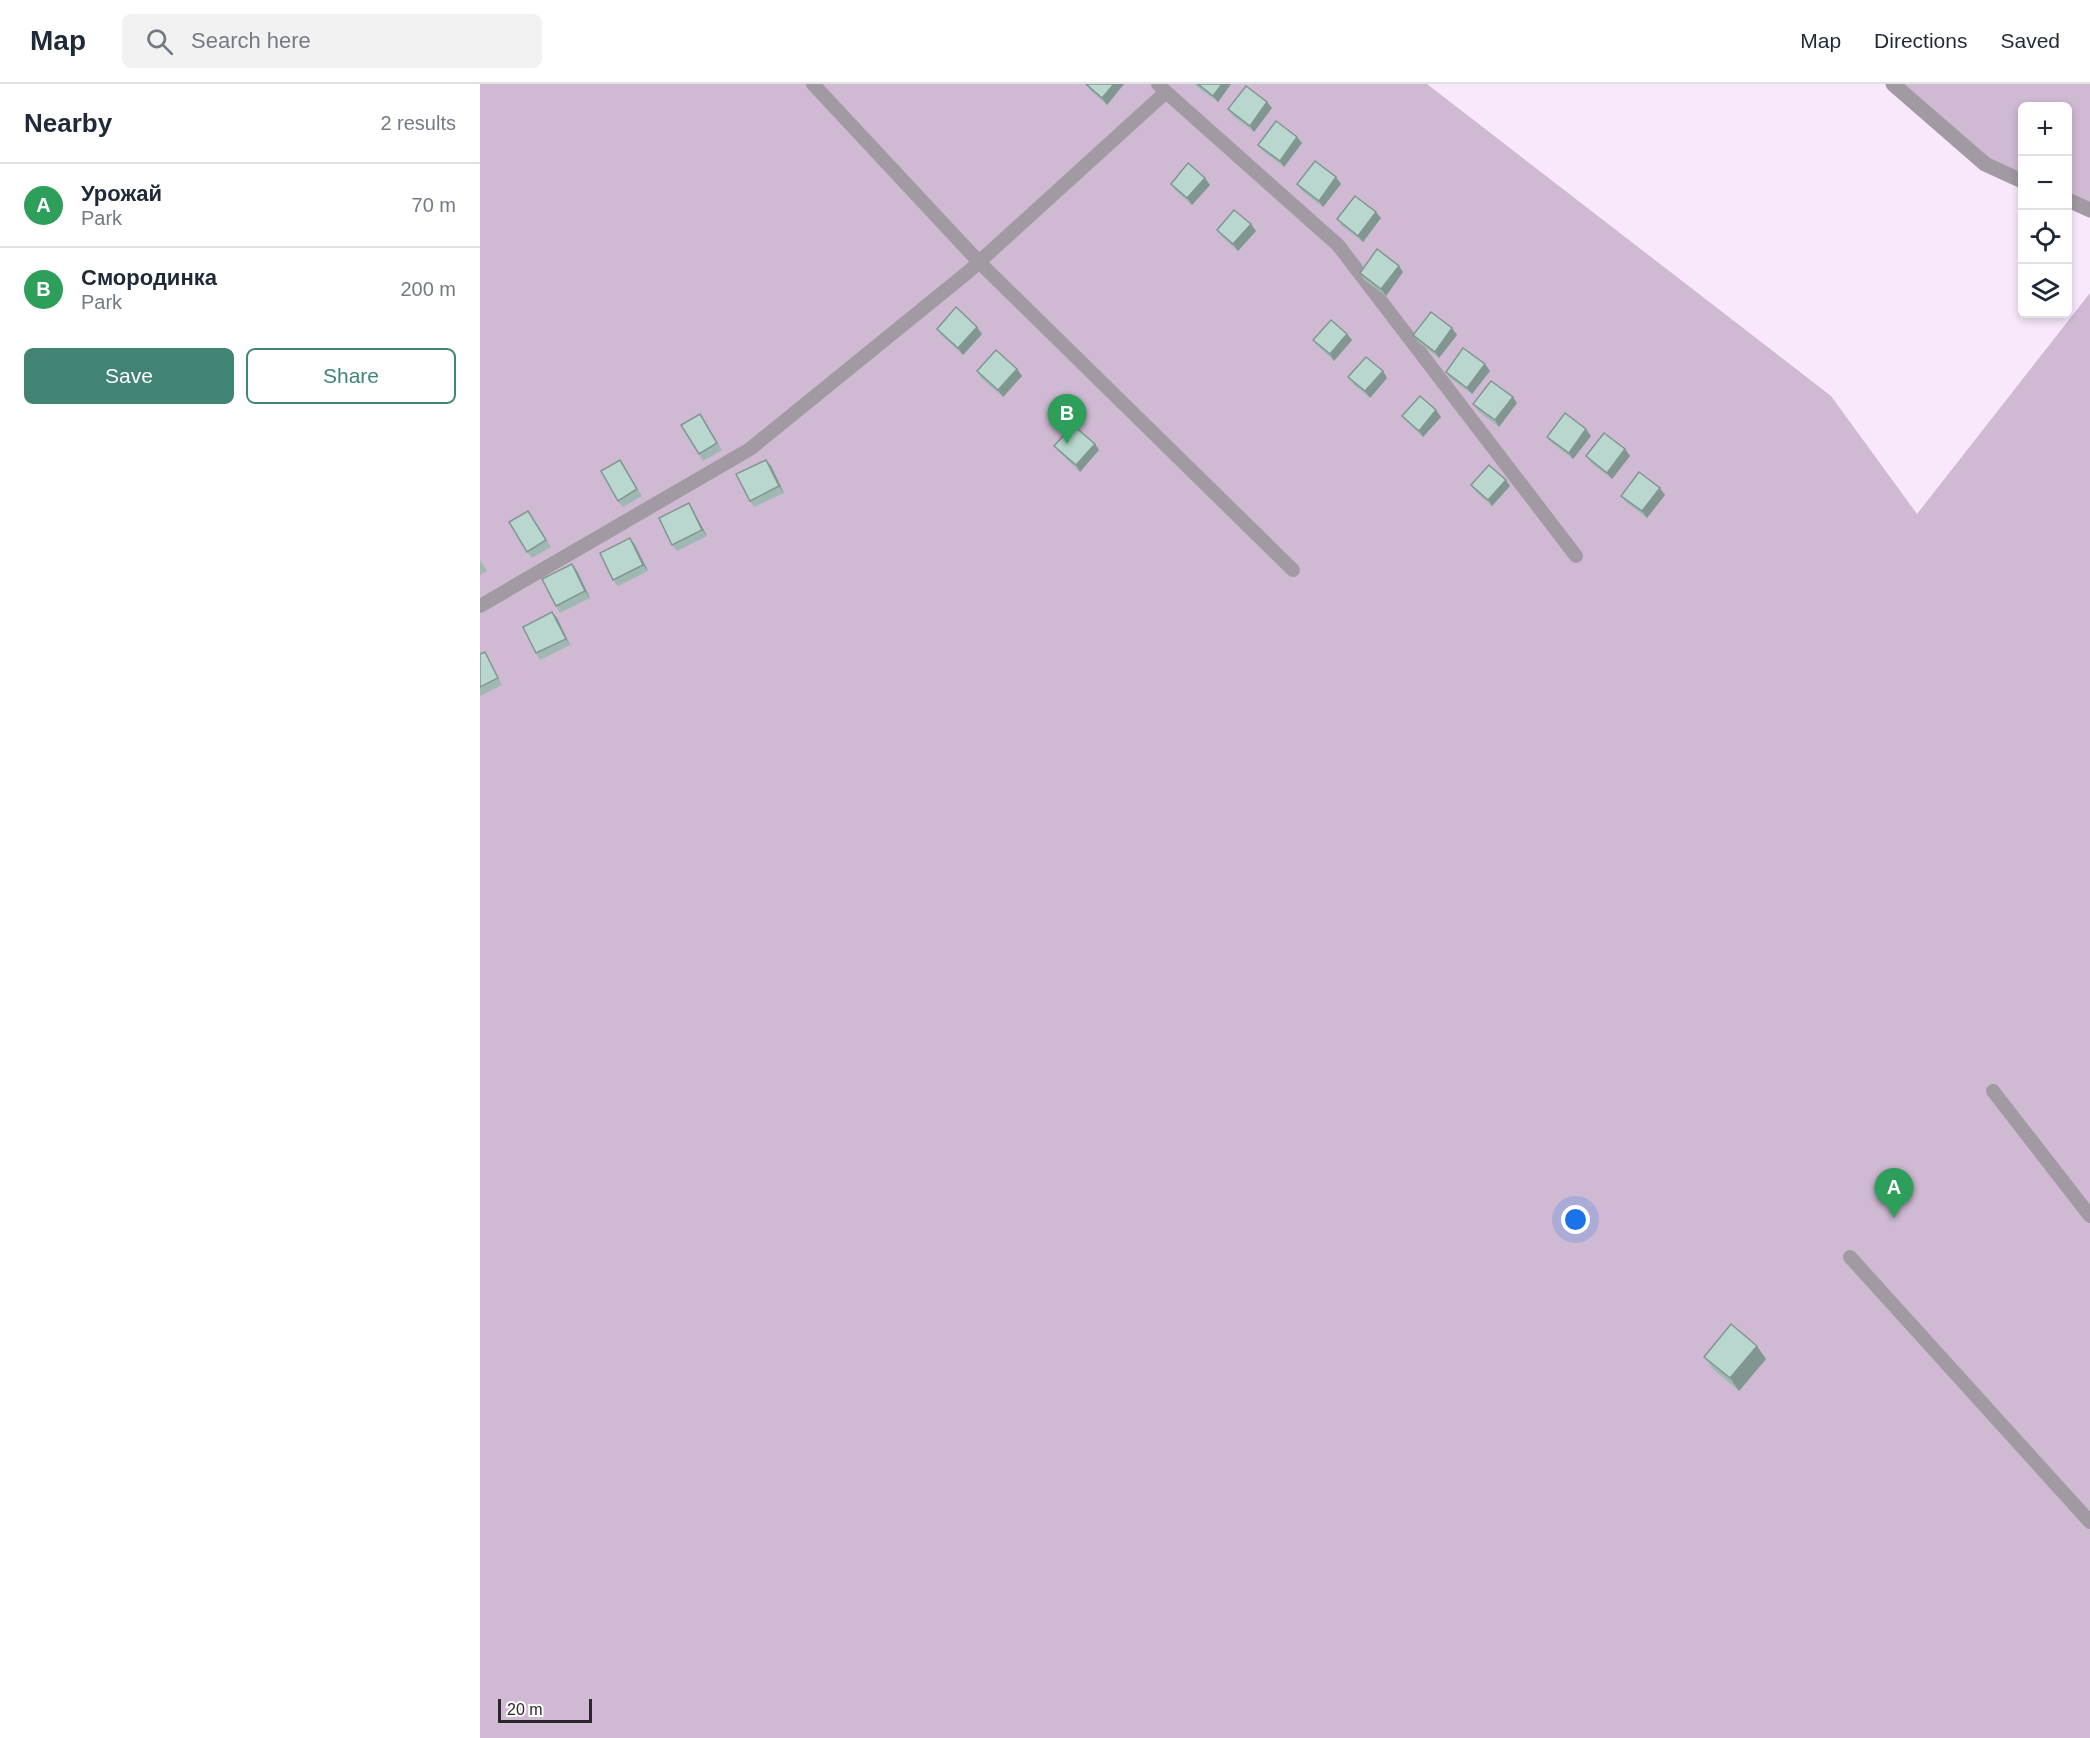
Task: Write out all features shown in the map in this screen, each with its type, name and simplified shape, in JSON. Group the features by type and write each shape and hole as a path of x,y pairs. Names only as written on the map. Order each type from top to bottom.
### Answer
{"street":[{"path":"1893,84 1985,165 2018,179"},
{"path":"2072,202 2090,210"}],"lane":[{"path":"813,84 979,262 1293,570"},
{"path":"480,606 750,449 979,262 1162,88 1338,245 1576,556"},
{"path":"1993,1091 2090,1216"},
{"path":"1850,1257 2090,1522"}],"shaded area":[{"path":"480,84 1427,84 1831,396 1917,514 2090,293 2090,1738 480,1738"},
{"path":"1893,84 2090,84 2090,210 2072,202 2072,102 2018,102 2018,179 1985,164"}],"building":[{"path":"1086,84 1114,84 1102,98"},
{"path":"1198,84 1222,84 1213,96"},
{"path":"1246,86 1267,102 1250,126 1228,109"},
{"path":"1276,121 1297,137 1280,161 1258,145"},
{"path":"1315,161 1336,177 1319,201 1297,184"},
{"path":"1188,163 1205,178 1187,198 1171,184"},
{"path":"1355,196 1376,212 1358,236 1337,219"},
{"path":"1234,210 1251,224 1233,244 1217,230"},
{"path":"1377,249 1399,266 1381,289 1360,273"},
{"path":"956,307 977,327 958,348 937,329"},
{"path":"1431,312 1452,328 1435,352 1413,335"},
{"path":"1331,320 1347,334 1330,354 1313,340"},
{"path":"1463,348 1485,364 1467,388 1446,372"},
{"path":"996,350 1017,369 998,390 977,371"},
{"path":"1366,357 1383,371 1365,391 1348,377"},
{"path":"1491,381 1513,397 1495,420 1473,404"},
{"path":"1420,396 1436,410 1419,431 1402,416"},
{"path":"1565,413 1586,429 1569,453 1547,437"},
{"path":"700,414 717,443 699,454 681,425"},
{"path":"1073,425 1095,444 1076,465 1054,446"},
{"path":"1604,433 1625,449 1607,473 1586,456"},
{"path":"620,460 637,489 618,501 601,471"},
{"path":"766,460 779,486 750,501 736,474"},
{"path":"1489,465 1506,480 1488,500 1471,485"},
{"path":"1639,472 1660,488 1642,511 1621,496"},
{"path":"689,503 702,530 672,545 659,518"},
{"path":"528,511 546,540 527,552 509,522"},
{"path":"630,538 643,565 613,580 600,553"},
{"path":"572,564 585,591 556,606 542,579"},
{"path":"552,612 566,639 536,653 523,627"},
{"path":"485,652 498,678 480,687 480,654"},
{"path":"1731,1324 1757,1346 1730,1378 1704,1357"}],"place":[{"name":"Смородинка","path":"1067,444"},
{"name":"Урожай","path":"1894,1218"}]}
